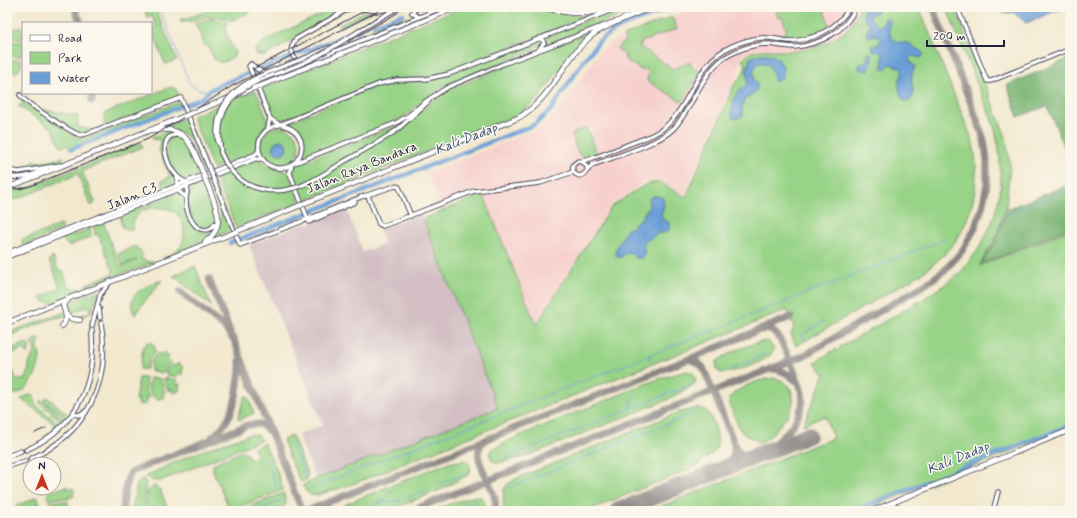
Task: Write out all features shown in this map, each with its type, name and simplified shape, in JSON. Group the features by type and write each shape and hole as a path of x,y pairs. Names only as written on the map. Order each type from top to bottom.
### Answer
{"main road":[{"path":"7,188 458,7"},
{"path":"542,7 564,12 585,14 615,7"},
{"name":"Jalan Raya Bandara","path":"7,323 518,118 542,100 575,54 590,37 621,20 652,7"},
{"path":"139,135 158,130 170,129 188,139 193,149 215,202 219,216 218,226 208,240 193,249"},
{"path":"62,326 66,321 64,304 71,297"},
{"path":"66,314 72,319 80,320"},
{"path":"872,511 1070,430"}],"street":[{"name":"Jalan Raya Bandara","path":"304,63 296,60 291,55 291,50 296,39 348,9 359,8 377,11 400,7"},
{"name":"Jalan Raya Bandara","path":"400,7 327,51 254,82 238,94 226,109 220,124 219,138 221,153 232,172 247,184 264,190 283,191 294,189 312,181 397,130 435,95"},
{"path":"420,17 413,15 412,13 414,10 417,7 428,7"},
{"path":"444,7 304,63 271,74 262,72 253,66 249,66 270,118 279,125 285,125 293,129 299,135 301,141 301,152 292,164 284,168 272,167 264,161 260,155 259,148 261,136 268,129 279,125 379,84 397,80 426,79 444,76 615,7"},
{"path":"556,7 564,12"},
{"path":"573,172 572,167 574,163 590,160 648,137 664,128 675,117 703,70 721,52 736,45 757,39 768,38 796,40 814,36 826,31 838,23 850,7"},
{"path":"573,172 579,176 584,174 592,165 651,143 668,134 680,120 709,73 724,57 739,50 758,45 768,44 796,47 816,42 828,37 842,28 851,17 856,7"},
{"path":"957,7 987,81 991,81 1070,49"},
{"path":"221,153 217,137 219,118 225,105 236,89 255,78 353,37 396,11"},
{"name":"Jalan Raya Bandara","path":"410,216 398,186 394,186 308,219 290,172 292,164 396,124 448,87 604,24 621,20"},
{"path":"533,53 543,44 541,39 536,39"},
{"path":"20,95 32,105 80,135 181,98 240,245 308,219"},
{"path":"682,106 687,109"},
{"path":"268,129 270,118"},
{"path":"664,128 668,134"},
{"path":"193,149 185,139 179,136 172,136 167,141 165,146 166,156 170,166 177,176 188,183 186,206 195,226 203,230 212,228 216,222 217,216 215,202"},
{"path":"648,137 651,143"},
{"name":"Jalan C3","path":"7,257 254,155 257,153 259,148"},
{"name":"Jalan C3","path":"188,183 255,159 259,158 264,161"},
{"path":"581,161 586,164 587,171"},
{"path":"9,171 24,171 67,164"},
{"path":"7,176 16,178 24,177 55,166"},
{"name":"Jalan Raya Bandara","path":"284,168 290,172"},
{"path":"366,196 381,226 385,226 474,191 540,183 573,172"},
{"path":"177,176 178,181 176,188 186,198"},
{"name":"Jalan C3","path":"7,253 176,188"},
{"path":"26,450 54,434 72,414 83,397 88,382 92,357 92,328 99,299 103,290 112,281"},
{"path":"37,456 65,439 75,429 88,410 97,390 102,367 103,340 99,299"},
{"path":"72,414 81,414 88,410"},
{"path":"7,456 21,452"},
{"path":"7,467 22,462"},
{"path":"994,511 998,492"}],"shaded area":[{"path":"697,7 859,7 855,17 843,32 826,41 810,47 793,50 761,48 746,53 741,59 734,82 684,195 659,180 645,182 612,204 536,323 482,191 471,193 441,206 427,173 541,128 550,121 602,50 614,40"},
{"path":"346,208 363,252 384,244 379,229 421,214 499,408 316,479 298,435 323,425 249,245 306,223 309,224"}],"green space":[{"path":"221,7 260,7 231,21 214,16 189,22 188,20 181,23 180,20"},
{"path":"337,7 343,7 345,10 272,52 263,56 256,54 255,49 266,40"},
{"path":"463,7 534,7 573,15 591,15 445,73 427,77 391,80 373,84 284,120 271,118 259,90"},
{"path":"621,7 641,7 545,46 546,41 544,38"},
{"path":"784,7 823,7 830,27 803,38 785,39 784,33 787,31 782,17 778,18 776,12"},
{"path":"860,7 919,7 972,139 975,152 976,180 971,208 961,233 946,253 921,274 796,346 791,334 794,327 787,310 353,484 317,495 311,495 306,492 303,485 316,479 498,408 423,219 483,194 536,325 612,206 646,184 659,182 686,197 735,83 741,77 746,64 742,60 747,55 758,50 797,51 825,43 838,37 846,31"},
{"path":"946,7 954,7 1006,137 1010,165 1006,207 995,239 979,266 1070,230 1070,428 862,511 649,511 833,438 825,416 803,425 825,373 822,372 815,362 836,349 838,351 840,347 922,300 944,285 961,272 978,250 991,225 997,206 1001,186 999,149 991,118"},
{"path":"155,8 177,60 165,64 152,29 156,27 152,15 147,17 145,12"},
{"path":"365,11 371,12 340,27 339,25"},
{"path":"405,17 411,17 413,19 349,44 349,41 376,27"},
{"path":"672,17 677,29 641,42 642,44 639,46 673,69 690,62 691,66 701,71 683,101 647,81 647,77 650,73 645,69 643,71 625,60 625,55 617,49 625,40 623,36"},
{"path":"213,18 228,23 225,30 235,53 233,57 222,63 214,59 209,48 204,44 195,23"},
{"path":"16,27 19,29 20,27 22,28 22,40 14,38 15,36 12,34"},
{"path":"589,32 538,99 517,115 303,201 292,171 296,165 395,126 398,131 436,98 448,90"},
{"path":"12,40 15,42 22,42 21,57 7,54 7,48"},
{"path":"538,40 541,44 531,51 444,86 426,98 400,119 301,159 304,143 300,133 287,123 374,87 395,82 431,80"},
{"path":"7,57 11,60 21,60 20,64 22,64 19,71 18,70 16,73 7,68"},
{"path":"1070,58 1070,160 1047,106 1018,117 1007,85"},
{"path":"171,87 176,89 178,94 177,98 87,134 77,132 41,109 78,116 78,127 93,130 104,126 105,113"},
{"path":"256,91 267,118 267,125 258,138 255,152 213,169 192,116"},
{"path":"20,102 24,102 80,139 176,103 183,104 69,149 67,145 61,147 53,129 18,106 23,104"},
{"path":"186,118 208,171 204,172 194,146 187,137 181,133 162,128"},
{"path":"280,127 290,130 296,136 299,146 296,156 290,162 280,165 270,162 264,156 261,146 264,136 270,130"},
{"path":"586,127 597,155 585,159 578,152 572,134"},
{"path":"167,130 178,134 165,141 164,146 165,156 177,179 173,186 164,189 161,181 170,177 159,150 161,143 159,139 154,140 152,137"},
{"path":"176,136 181,138 190,146 202,174 185,180 174,171 168,158 167,148 169,140"},
{"path":"141,143 143,147 83,171 95,202 93,205 89,202 78,174 7,203 7,191 31,187"},
{"path":"63,157 63,162 44,166 32,165 34,161 45,162"},
{"path":"260,160 272,168 288,172 300,202 236,228 215,176 253,161"},
{"path":"213,179 232,230 213,238 218,230 221,216 218,202 209,180"},
{"path":"206,182 216,212 216,222 207,229 193,223 188,208 189,188"},
{"path":"1070,184 1070,228 981,264 996,240 1007,209"},
{"path":"178,193 184,197 195,227 200,231 206,232 214,228 215,230 205,241 161,260 179,249 182,243 184,226 177,214 166,208 143,209 134,219 132,226 133,228 130,230 123,228 121,219 124,214"},
{"path":"103,222 120,267 137,260 122,265 117,254 135,246 143,254 140,258 149,262 158,261 86,286 86,284 114,273 98,234 95,235 94,233 96,232 93,229 96,225"},
{"path":"60,225 63,229 23,246 22,240"},
{"path":"90,227 91,237 68,246 62,238 69,235 81,234"},
{"path":"53,257 59,271 63,270 69,288 72,287 73,289 79,288 84,290 53,303 49,303 44,302 41,297 60,288 51,263 49,262"},
{"path":"195,266 211,306 173,276"},
{"path":"162,280 135,315 132,307 134,296 144,288"},
{"path":"99,290 91,313 76,319 69,316 66,307 75,300","holes":["88,306 90,312 74,318 72,312"]},
{"path":"65,312 66,315 57,317 7,337 7,333"},
{"path":"37,338 40,340 38,348 40,358 35,376 22,391 17,394 11,394 7,389 7,373 13,371 16,379 24,380 35,350 31,342"},
{"path":"765,341 769,342 774,349 771,354 762,361 746,368 730,372 719,372 717,369 716,362 728,354"},
{"path":"147,342 152,343 155,346 153,349 156,351 149,360 147,369 140,369 143,346 146,346"},
{"path":"26,343 30,348 29,353 27,354 25,349 7,356 7,350"},
{"path":"164,352 169,357 167,360 170,363 162,373 151,371 151,361 158,353 161,355"},
{"path":"178,363 183,367 182,374 178,374 177,377 166,375 165,372 172,364 175,366"},
{"path":"687,371 693,373 695,379 694,384 667,400 527,456 498,463 491,458 491,450 521,435 658,379"},
{"path":"139,378 146,378 145,387 149,398 145,399 147,403 143,405 138,404 139,400 135,400"},
{"path":"150,378 161,379 165,392 162,393 164,397 157,400 155,396 152,397 148,387"},
{"path":"165,378 177,380 176,384 180,384 179,391 173,393 172,389 168,391 164,380"},
{"path":"773,378 786,383 792,393 793,404 785,419 775,431 765,440 758,443 756,439 747,436 742,432 732,412 729,398 738,390 750,384"},
{"path":"29,395 34,396 35,404 58,423 59,428 55,431 53,423 21,399"},
{"path":"245,396 248,397 254,413 239,420 238,417"},
{"path":"47,397 70,416 68,419 44,401"},
{"path":"42,400 66,421 62,425 61,421 40,403"},
{"path":"698,408 705,409 711,418 716,430 718,443 714,452 703,459 698,466 586,511 503,511 503,495 505,488 518,478 677,413"},
{"path":"252,434 259,436 261,440 160,481 153,481 146,476 198,452"},
{"path":"292,436 308,475 306,480 301,482 291,462 283,440"},
{"path":"264,443 276,468 283,490 230,510 213,471 213,465 243,451 246,452 249,459 254,458 256,456 254,448"},
{"path":"464,460 468,462 470,466 470,473 468,475 440,490 387,511 332,511 431,469"},
{"path":"143,478 146,483 143,511 131,511 137,485"},
{"path":"67,486 69,489 73,488 73,497 69,496 69,499 58,498 49,501 47,496 62,496 62,488"},
{"path":"155,486 160,490 169,511 145,511 148,493 152,487"},
{"path":"284,493 286,503 278,511 237,511"},
{"path":"476,496 483,499 485,503 483,511 431,511 452,503"},
{"path":"37,497 40,504 29,511 14,511 18,510 16,506"},
{"path":"58,501 68,502 68,506 72,507 71,511 52,511 50,503"}],"water":[{"path":"864,7 877,7 877,12 870,15 870,18 879,27 883,24 885,18 889,19 891,36 895,40 898,42 909,43 924,54 921,58 912,56 909,59 915,66 912,73 913,96 909,101 904,101 901,97 899,81 902,73 901,68 890,64 886,69 882,69 883,53 872,50 873,46 879,44 880,41 878,36 874,35 869,37 866,34 870,24 863,17"},
{"path":"1001,7 1066,7 1026,23 1014,13 1003,13"},
{"path":"868,53 871,54 872,58 868,71 859,69 859,65 867,60"},
{"path":"761,54 771,55 781,63 783,67 783,77 777,81 774,81 773,73 769,65 762,63 757,64 754,79 757,84 757,90 745,99 742,106 743,115 734,119 731,113 734,98 737,93 747,84 747,69 750,58"},
{"path":"277,140 283,140 287,144 287,150 283,154 277,154 273,150 273,144"},
{"path":"653,196 663,198 664,205 661,216 664,220 669,222 669,230 667,232 659,233 645,242 643,258 636,258 630,252 626,253 622,257 617,257 615,251 626,230 641,219 649,207 649,199"}],"waterway":[{"path":"159,7 190,84 200,90 209,91"},
{"name":"Kali Dadap","path":"230,243 534,125 551,110 582,63 600,40 618,28 673,7"},
{"name":"Kali Dadap","path":"374,25 403,14"},
{"name":"Kali Dadap","path":"72,149 202,98 209,91 219,85 359,30"},
{"path":"1006,214 1070,189"},
{"path":"311,488 945,239"},
{"path":"802,338 804,338 802,335 823,321"},
{"path":"725,372 765,354"},
{"path":"649,361 651,355"},
{"path":"501,460 693,384"},
{"path":"629,411 634,394"},
{"path":"509,488 699,411"},
{"name":"Kali Dadap","path":"853,511 1070,425"},
{"path":"291,443 305,476"},
{"path":"408,458 411,449"},
{"path":"267,459 277,489"},
{"path":"377,504 386,501 401,501 464,474"},
{"path":"379,502 386,498 393,489"},
{"path":"254,511 280,501"},
{"path":"452,511 477,501"},
{"path":"358,511 376,504"}],"taxiway":[{"path":"74,7 81,22"},
{"path":"410,511 803,356 926,284 946,269 962,251 974,230 982,208 987,184 987,160 984,140 978,122 933,7"},
{"path":"92,94 92,101"},
{"path":"209,279 230,331"},
{"path":"180,292 224,327 234,340 302,511"},
{"path":"306,511 791,317"},
{"path":"757,455 777,442 789,430 798,416 803,401 798,381 779,337 771,331 762,330"},
{"path":"689,359 703,367 736,448 745,455 750,457 756,456"},
{"path":"212,437 223,426 233,407 238,385 240,360"},
{"path":"771,369 784,372 795,380"},
{"path":"123,511 127,479 132,472 248,425 260,424 269,431"},
{"path":"484,441 479,448 479,456 481,465 493,493 495,511"},
{"path":"723,469 732,459 734,445"}],"runway":[{"path":"618,511 808,435"}],"tunnel":[{"path":"396,11 404,7"}],"tram line":[{"path":"253,69 372,7"},
{"path":"7,188 19,189 30,186 148,139 232,86 386,7"},
{"path":"35,433 46,428"}]}
